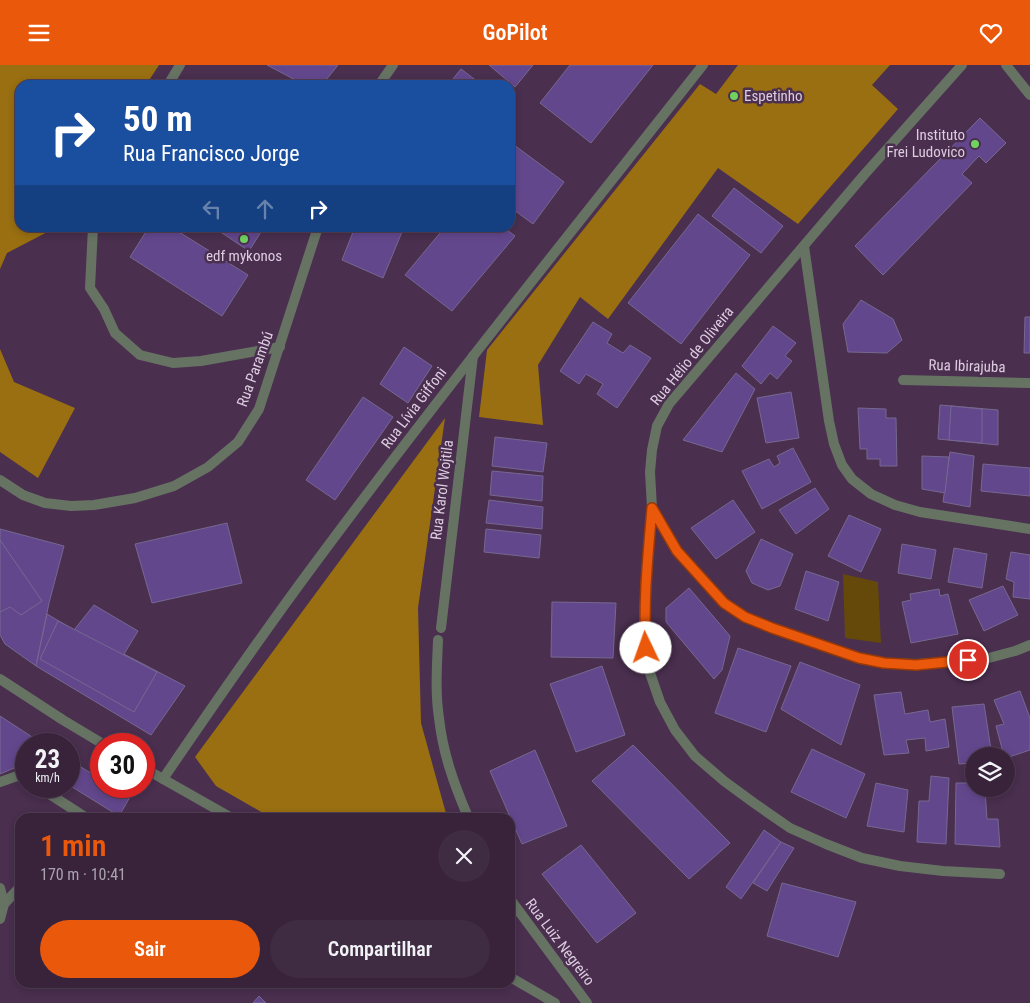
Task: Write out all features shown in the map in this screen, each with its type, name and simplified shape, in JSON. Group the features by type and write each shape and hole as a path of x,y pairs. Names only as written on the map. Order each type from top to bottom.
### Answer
{"street":[{"path":"171,80 180,65"},
{"path":"382,80 393,65"},
{"name":"Rua Lívia Giffoni","path":"162,779 314,565 473,356 703,65"},
{"name":"Rua Hélio de Oliveira","path":"962,65 864,175 669,404 657,426 652,450 650,472 652,508 644,622 650,673 660,702 675,730 694,756 754,803 790,828 826,845 862,858 900,866 943,871 1000,874"},
{"path":"1006,65 1030,95"},
{"path":"93,232 90,288 104,309 115,333 140,355 173,363 202,361 280,347"},
{"name":"Rua Parambú","path":"0,480 23,495 45,503 71,506 94,505 134,498 174,487 208,467 238,442 259,409 316,232"},
{"path":"804,246 829,421 834,444 842,465 852,479 871,495 895,505 920,512 1030,529"},
{"name":"Rua Karol Wojtila","path":"441,628 473,356"},
{"name":"Rua Ibirajuba","path":"903,379 1030,383"},
{"path":"652,508 677,551 724,603 745,617 772,628 859,658 884,663 916,665 985,659 1030,645"},
{"path":"438,640 437,675 440,724 452,778 466,813"},
{"path":"0,679 90,736"},
{"path":"155,775 223,813"},
{"path":"0,782 15,777"},
{"path":"56,798 79,813"},
{"path":"0,888 4,904"},
{"path":"0,919 4,904 15,892"},
{"name":"Rua Luiz Negreiro","path":"515,906 587,1003"},
{"path":"515,980 555,1003"}],"shaded area":[{"path":"0,65 159,65 149,80 15,80 15,232 47,232 7,253 0,269"},
{"path":"738,65 890,65 872,85 898,109 798,224 718,168 608,319 580,297 538,365 543,425 479,417 487,350 700,84 716,94"},
{"path":"0,349 14,382 75,408 38,478 0,452"},
{"path":"445,418 418,608 421,723 446,813 263,813 216,786 195,757"},
{"path":"843,574 878,582 881,643 845,638"}],"building":[{"path":"267,65 338,65 326,80 296,80"},
{"path":"489,65 533,65 515,87 515,80 507,80"},
{"path":"570,65 653,65 591,143 540,103"},
{"path":"461,69 475,80 452,80"},
{"path":"980,118 1006,143 986,163 979,156 962,174 972,183 883,275 855,246"},
{"path":"515,146 564,182 533,224 515,211"},
{"path":"734,188 783,226 761,253 712,216"},
{"path":"698,214 750,255 681,344 628,303"},
{"path":"146,232 179,232 248,275 222,316 130,257"},
{"name":"edf mykonos","path":"220,232 261,232 249,251"},
{"path":"353,232 402,232 383,278 342,260"},
{"path":"441,232 510,232 515,236 452,311 405,275"},
{"path":"861,300 893,319 902,340 887,353 848,352 843,324"},
{"path":"1025,317 1030,317 1030,353 1024,353"},
{"path":"593,322 612,334 607,343 623,353 630,345 651,358 617,408 597,394 603,384 586,374 579,384 560,371"},
{"path":"773,326 796,343 785,356 792,361 777,379 770,373 761,384 742,366"},
{"path":"404,347 432,366 408,403 380,384"},
{"path":"736,373 755,389 722,452 683,440"},
{"path":"791,392 799,438 766,443 757,398"},
{"path":"363,397 393,417 335,500 306,480"},
{"path":"940,405 998,410 998,445 938,439"},
{"path":"951,406 982,409 982,443 949,440"},
{"path":"858,408 886,409 886,418 896,418 897,466 880,466 880,459 867,459 867,449 860,449"},
{"path":"495,437 547,443 543,472 492,466"},
{"path":"793,448 811,482 762,509 742,471 769,459 774,467 780,463 777,456"},
{"path":"950,452 974,456 970,507 943,502"},
{"path":"922,456 949,457 945,493 922,489"},
{"path":"983,464 1030,468 1030,496 981,491"},
{"path":"492,471 543,476 542,501 490,495"},
{"path":"815,488 829,509 796,534 779,510"},
{"path":"489,500 543,507 542,529 486,523"},
{"path":"733,500 755,532 716,559 691,528"},
{"path":"849,515 881,529 861,572 828,556"},
{"path":"227,523 242,583 152,603 135,544"},
{"path":"0,529 64,546 49,603 36,666 5,644 0,635"},
{"path":"486,529 541,535 539,558 484,552"},
{"path":"761,539 793,554 780,586 768,590 752,583 746,571"},
{"path":"0,540 42,601 21,615 10,607 0,612"},
{"path":"902,544 936,550 931,579 898,573"},
{"path":"954,548 987,554 982,588 948,582"},
{"path":"1011,552 1030,555 1030,599 1013,597 1014,582 1006,579"},
{"path":"806,571 839,582 828,621 795,609"},
{"path":"1003,586 1018,615 984,631 969,600"},
{"path":"689,588 730,636 722,670 714,679 666,622 666,608"},
{"path":"939,589 940,596 948,594 958,634 911,643 902,602 911,600 910,594"},
{"path":"552,602 616,603 613,658 551,657"},
{"path":"94,605 138,631 124,654 185,686 152,733 148,733 36,666 47,614 74,630"},
{"path":"58,621 157,672 134,712 40,659"},
{"path":"738,648 791,666 766,732 715,713"},
{"path":"800,662 860,685 841,745 781,709"},
{"path":"602,666 625,735 576,752 550,684"},
{"path":"1020,691 1030,718 1030,750 1015,755 1015,747 1002,747 996,726 1004,724 994,700"},
{"path":"901,692 905,714 928,710 930,722 945,719 949,747 926,751 925,738 906,740 909,753 884,755 874,695"},
{"path":"984,704 991,747 965,747 965,764 959,764 952,707"},
{"path":"0,716 26,733 15,733 15,768 0,774"},
{"path":"633,745 730,843 689,879 592,781"},
{"path":"812,749 865,774 846,818 791,792"},
{"path":"535,750 567,826 522,844 515,828 515,813 508,813 490,771"},
{"path":"80,767 90,772 90,798 129,798 121,813 114,813 80,792"},
{"path":"931,776 949,778 946,844 917,842 919,801 929,801"},
{"path":"876,783 908,790 904,832 867,826"},
{"path":"956,783 965,783 965,797 986,797 987,819 998,819 1000,847 955,844"},
{"path":"764,830 781,842 741,899 726,887"},
{"path":"781,842 794,848 767,891 753,883"},
{"path":"581,845 636,913 597,943 542,874"},
{"path":"782,883 856,902 838,957 767,936"},
{"path":"259,996 266,1003 253,1003"}],"place":[{"name":"Espetinho","path":"734,96"},
{"name":"Instituto Frei Ludovico","path":"975,144"},
{"name":"edf mykonos","path":"244,239"}],"route":[{"path":"646,648 644,622 646,575 652,508 677,551 704,583 724,603 745,617 859,658 884,663 916,665 968,660"}]}
